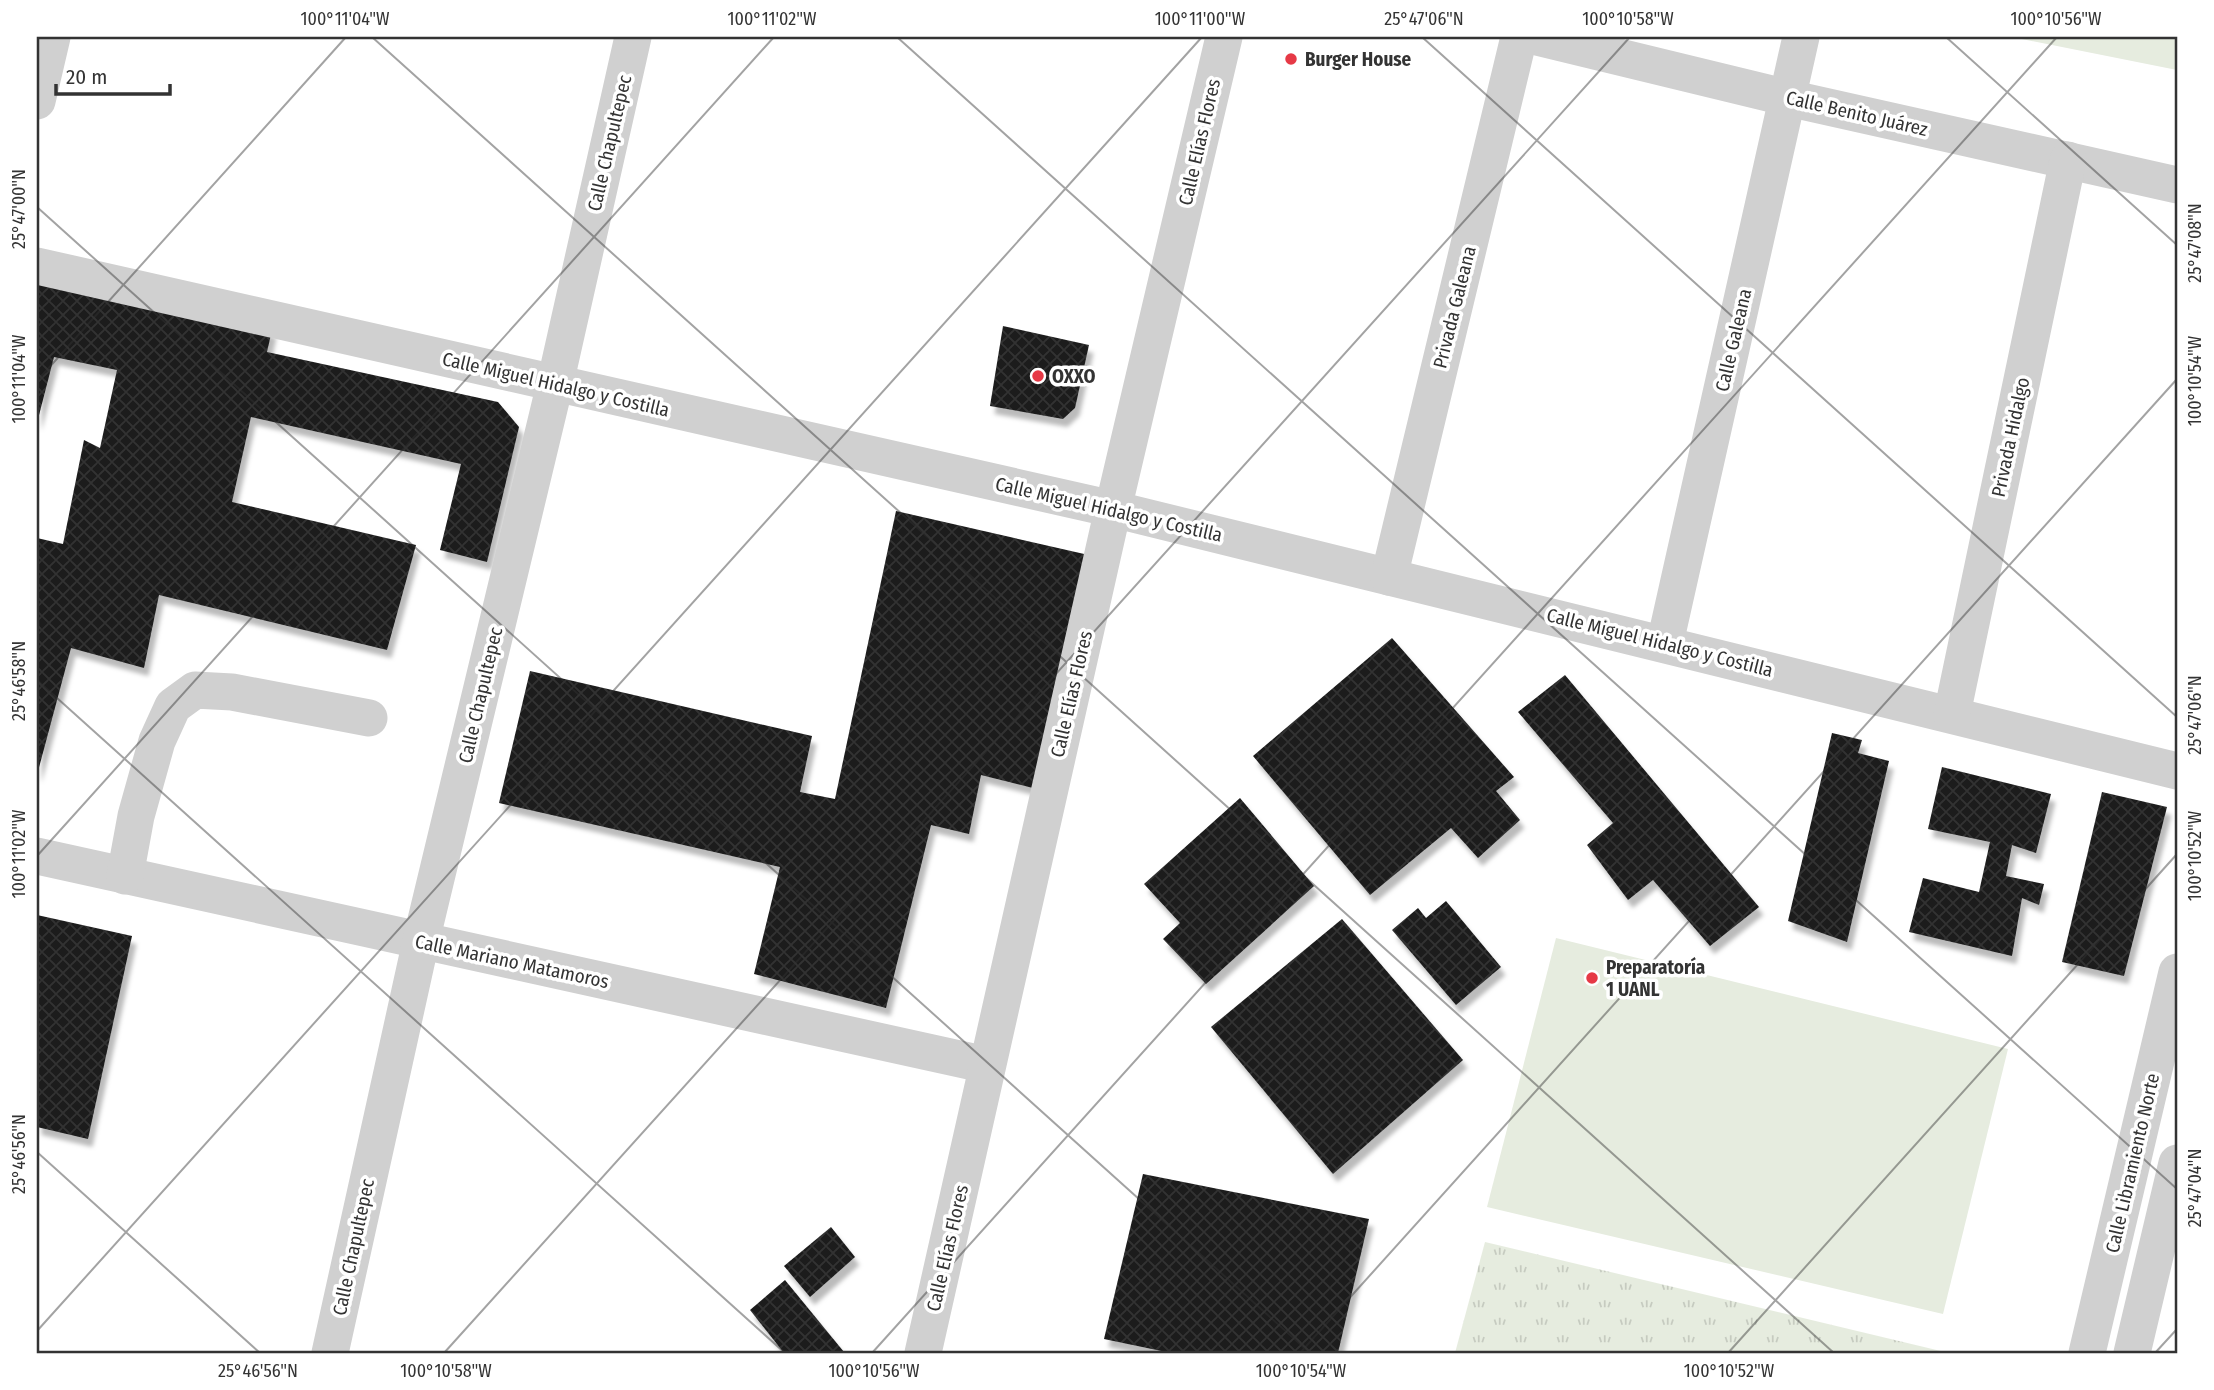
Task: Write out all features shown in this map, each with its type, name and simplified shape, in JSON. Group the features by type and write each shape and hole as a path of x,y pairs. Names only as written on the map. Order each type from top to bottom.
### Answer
{"street":[{"path":"37,101 52,37"},
{"name":"Calle Chapultepec","path":"330,1353 421,941 555,384 633,37"},
{"name":"Calle Elías Flores","path":"923,1353 1113,509 1224,37"},
{"name":"Privada Galeana","path":"1389,577 1519,37"},
{"name":"Calle Benito Juárez","path":"1537,37 1788,98 2177,185"},
{"name":"Calle Galeana","path":"1665,643 1801,37"},
{"name":"Privada Hidalgo","path":"1952,714 2068,160"},
{"name":"Calle Miguel Hidalgo y Costilla","path":"37,266 1113,509 2177,771"},
{"path":"125,876 136,816 157,741 173,706 195,690 232,692 369,718"},
{"name":"Calle Mariano Matamoros","path":"37,856 987,1065"},
{"name":"Calle Libramiento Norte","path":"2088,1353 2177,972"},
{"path":"2132,1353 2173,1199 2177,1163"}],"green space":[{"path":"2012,37 2177,37 2177,70"},
{"path":"1556,938 2008,1049 1943,1314 1487,1207"},
{"path":"1485,1242 1949,1353 1455,1353"}],"building":[{"path":"37,281 272,330 267,352 498,402 519,427 487,562 440,550 461,464 251,417 232,502 416,545 387,650 159,595 144,668 71,648 37,775 37,538 63,544 84,440 100,448 117,370 54,357 37,423"},
{"name":"OXXO","path":"1003,326 1089,345 1075,408 1063,419 990,406"},
{"path":"896,511 1093,556 1033,788 981,775 969,834 931,825 886,1008 754,974 780,867 499,803 530,671 812,736 800,792 835,799"},
{"path":"1392,638 1514,777 1496,791 1520,820 1478,858 1451,828 1370,895 1253,756"},
{"path":"1565,675 1759,907 1710,946 1653,880 1628,900 1587,845 1613,823 1518,712"},
{"path":"1832,733 1862,740 1858,753 1889,761 1847,942 1788,921"},
{"path":"1942,767 2051,794 2036,853 2012,845 2006,876 2044,884 2039,905 2022,898 2012,956 1909,932 1923,878 1979,892 1990,842 1928,829"},
{"path":"2102,792 2167,807 2124,976 2062,962"},
{"path":"1240,798 1314,886 1206,984 1163,939 1180,923 1144,884"},
{"path":"1446,901 1501,967 1456,1005 1392,930 1418,908 1426,918"},
{"path":"37,915 132,936 88,1139 37,1127"},
{"path":"1342,919 1463,1060 1333,1174 1211,1027"},
{"path":"1143,1174 1369,1219 1338,1353 1171,1353 1104,1339"},
{"path":"831,1227 855,1257 810,1297 784,1266"},
{"path":"785,1280 844,1352 784,1353 750,1310"}],"place":[{"name":"Burger House","path":"1291,59"},
{"name":"OXXO","path":"1038,376"},
{"name":"Preparatoría 1 UANL","path":"1592,978"}]}
